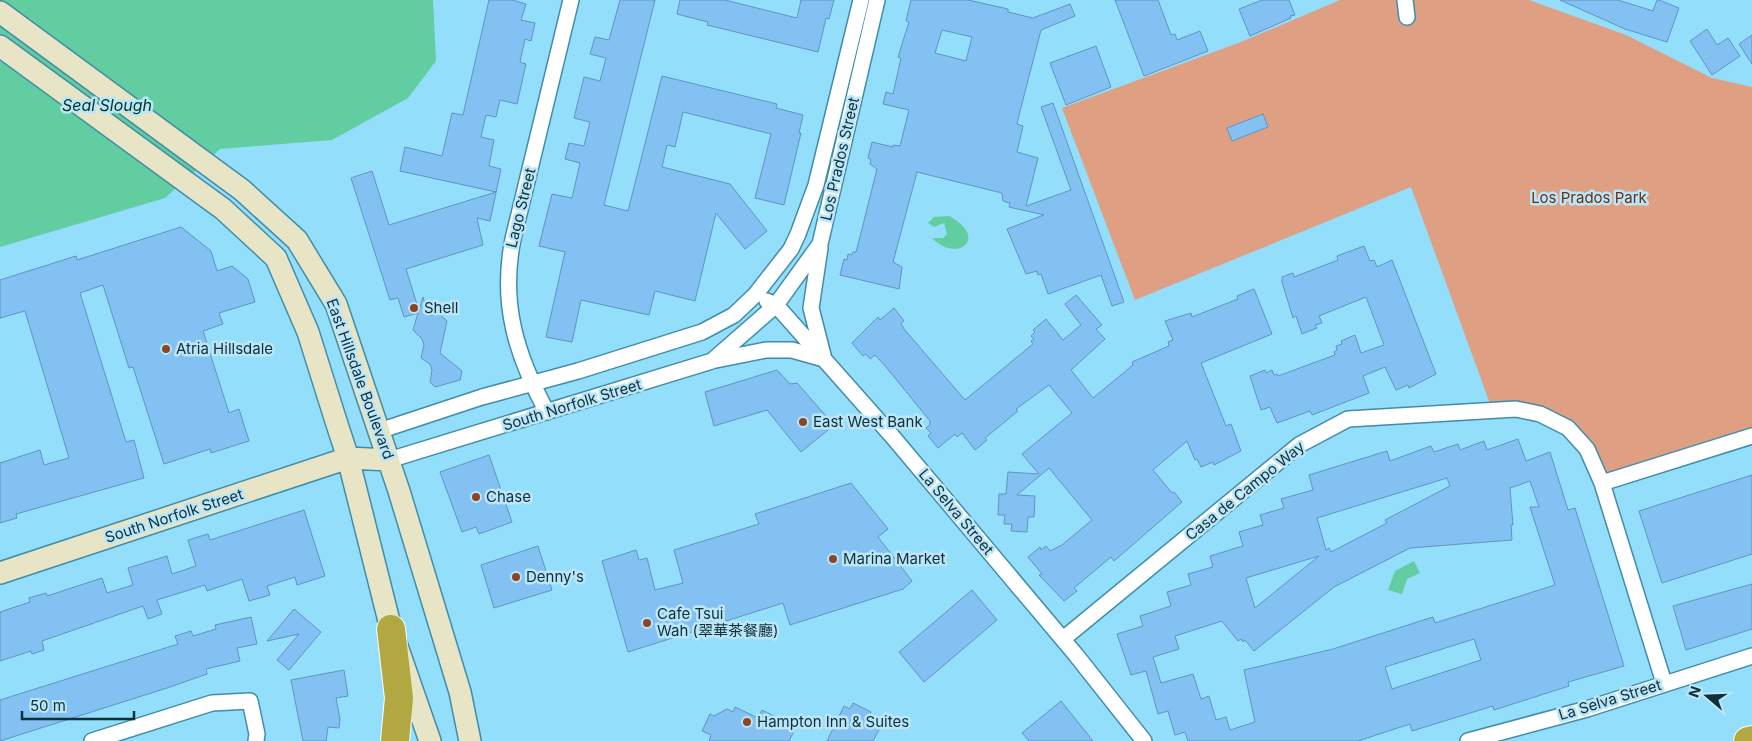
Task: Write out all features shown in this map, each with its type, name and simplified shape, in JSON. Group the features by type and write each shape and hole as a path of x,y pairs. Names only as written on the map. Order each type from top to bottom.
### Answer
{"highway":[{"path":"391,629 399,698 395,741"},
{"path":"1748,741 1752,740"}],"main road":[{"name":"East Hillsdale Boulevard","path":"0,12 242,190 297,240 336,304 389,460 460,692 470,741"},
{"path":"0,46 223,209 276,258 308,332 348,458 391,629 430,741"},
{"name":"South Norfolk Street","path":"348,458 379,431"},
{"name":"South Norfolk Street","path":"0,574 348,458 389,460"}],"street":[{"name":"Lago Street","path":"547,412 531,382 511,318 507,272 513,239 571,0"},
{"name":"Los Prados Street","path":"755,295 791,249 816,185 861,0"},
{"name":"Los Prados Street","path":"776,305 820,244 877,0"},
{"path":"1406,0 1407,17"},
{"path":"820,244 811,308 824,359"},
{"name":"South Norfolk Street","path":"379,431 531,382 578,371 702,332 734,315 755,295"},
{"name":"La Selva Street","path":"755,295 776,305 824,359 1063,639 1144,741"},
{"name":"South Norfolk Street","path":"389,460 712,361 776,305"},
{"path":"712,361 766,350 792,350 824,359"},
{"name":"Casa de Campo Way","path":"1063,639 1299,445 1348,419 1516,409 1540,414 1568,428 1587,449 1602,483 1664,684"},
{"path":"1602,483 1752,436"},
{"name":"La Selva Street","path":"1468,741 1587,709 1752,656"},
{"path":"92,741 212,703 250,701 257,734 256,741"}],"green space":[{"name":"Los Prados Park","path":"1340,0 1529,0 1626,35 1712,78 1752,87 1752,434 1603,486 1569,426 1492,409 1411,187 1135,300 1062,108 1241,42"}],"water":[{"name":"Seal Slough","path":"0,0 433,0 436,61 408,98 332,140 220,149 165,198 0,247"},
{"path":"949,216 961,224 967,232 968,239 965,245 959,248 951,249 932,238 943,238 947,234 944,223 934,227 928,223 934,217"},
{"path":"1414,561 1420,573 1407,579 1402,594 1388,590 1395,571"}],"building":[{"path":"489,0 512,0 526,4 521,20 535,23 531,41 525,39 520,62 526,64 517,104 500,100 496,117 486,115 481,137 494,140 489,166 501,169 490,221 477,218 483,245 406,269 419,311 423,297 429,316 438,313 447,321 440,353 462,371 460,380 435,387 430,382 432,370 430,364 421,358 424,345 422,339 413,330 418,313 404,317 398,298 390,300 351,178 372,171 389,225 496,192 400,171 405,147 442,156 452,113 463,115"},
{"path":"620,0 655,0 604,205 628,211 662,76 777,104 776,108 803,115 799,133 801,133 784,205 755,198 771,134 683,112 675,147 667,145 662,167 730,184 767,231 745,249 716,213 695,301 655,291 649,315 581,300 572,342 546,337 565,252 539,246 552,194 572,198 580,163 565,159 569,143 584,146 590,122 574,118 584,77 600,81 606,58 590,54 595,37 609,40"},
{"path":"680,0 725,0 797,18 801,0 834,0 829,19 826,18 818,52 707,25 708,22 677,14"},
{"path":"911,0 968,0 1008,9 1008,12 1033,18 1070,4 1075,16 1041,30 1017,124 1023,126 1017,152 1038,158 1026,206 1071,190 1041,107 1053,103 1124,302 1112,306 1101,275 1048,294 1041,274 1038,275 1037,271 1026,274 1007,229 1044,215 1009,207 1010,203 1003,201 1002,193 917,172 893,262 902,267 899,289 840,275 844,259 847,260 848,254 852,255 853,252 856,252 877,169 870,164 871,159 868,158 872,142 893,147 893,145 900,146 909,110 883,104 886,92 893,94 901,58 898,57 909,22 906,21","holes":["942,30 972,37 966,61 935,53"]},
{"path":"1115,0 1158,0 1171,35 1175,34 1177,40 1200,31 1208,51 1144,76"},
{"path":"1262,0 1289,0 1295,15 1250,36 1239,9"},
{"path":"1560,0 1618,0 1653,11 1657,0 1659,0 1679,8 1667,42 1625,29"},
{"path":"1707,29 1717,45 1728,38 1740,56 1712,75 1690,41"},
{"path":"1752,35 1752,64 1739,44"},
{"path":"1096,46 1111,87 1066,105 1050,63"},
{"path":"1263,114 1268,127 1232,141 1227,128"},
{"path":"181,227 211,251 217,271 232,266 248,279 255,302 219,313 223,324 203,331 229,413 239,409 249,441 211,453 210,449 164,464 133,367 129,368 103,285 80,293 126,442 134,440 144,478 16,514 17,518 0,523 0,463 40,450 44,465 69,458 25,311 0,318 0,280 76,256 77,260"},
{"path":"1364,246 1370,261 1374,260 1377,267 1392,260 1436,374 1409,388 1408,385 1396,390 1385,367 1363,376 1369,393 1312,415 1310,411 1277,423 1270,407 1261,410 1250,376 1265,370 1266,373 1272,370 1274,375 1277,374 1278,376 1335,355 1336,346 1342,344 1341,341 1355,335 1361,353 1384,345 1366,297 1319,316 1322,323 1315,325 1317,328 1302,334 1296,316 1293,318 1282,282 1282,277 1293,273 1294,277 1338,260 1337,256"},
{"path":"1254,289 1272,334 1201,363 1226,426 1231,424 1241,451 1214,465 1213,462 1201,467 1197,459 1195,460 1187,441 1153,470 1182,502 1114,561 1111,557 1074,588 1077,591 1064,601 1039,575 1042,574 1028,557 1040,547 1041,550 1046,546 1050,551 1062,545 1092,520 1049,468 1017,495 1035,496 1034,517 1028,517 1027,532 1011,531 1012,524 1004,524 1005,515 998,515 999,494 1006,494 1008,472 1039,474 1022,454 1072,413 1049,385 1016,409 1018,411 985,438 987,440 975,450 962,433 957,437 955,434 938,448 928,436 931,433 926,428 930,425 930,421 886,367 875,355 870,359 866,354 863,356 852,343 878,317 880,320 894,308 904,321 901,323 904,329 965,400 1033,344 1031,341 1034,339 1031,336 1035,332 1033,330 1046,319 1063,340 1081,325 1065,304 1076,295 1102,325 1096,329 1105,339 1071,370 1093,398 1133,365 1132,362 1169,346 1168,342 1173,340 1165,321 1191,313 1192,317 1238,299 1237,296"},
{"path":"777,370 790,384 797,383 834,425 801,452 767,410 714,426 705,392"},
{"path":"1518,439 1526,461 1550,452 1568,510 1575,508 1624,666 1568,682 1569,686 1494,710 1493,706 1412,731 1410,724 1358,741 1188,741 1185,732 1175,735 1168,711 1158,714 1146,671 1131,675 1117,634 1143,626 1140,616 1171,606 1167,592 1191,585 1188,574 1213,567 1210,556 1243,546 1239,532 1263,525 1260,515 1284,508 1281,499 1313,490 1309,475 1387,451 1390,461 1431,446 1434,452 1458,444 1460,450 1484,441 1487,450","holes":["1447,478 1450,486 1385,520 1387,523 1331,552 1329,548 1326,550 1317,518","1530,481 1539,507 1530,507 1555,585 1435,623 1433,617 1333,649 1244,670 1255,722 1230,730 1226,717 1216,720 1209,696 1201,699 1193,674 1161,683 1153,657 1179,649 1175,636 1222,621 1238,641 1241,639 1243,642 1245,640 1254,651 1334,587 1410,548 1512,540 1511,525 1513,525 1510,488","1319,556 1255,608 1246,578","1474,639 1481,660 1392,689 1385,667"]},
{"name":"Chase","path":"489,455 512,522 479,534 476,527 462,532 440,472"},
{"path":"1752,475 1752,554 1662,583 1639,511"},
{"path":"851,483 888,529 878,537 912,581 903,589 790,625 783,603 628,652 602,561 636,550 639,560 647,558 655,590 683,583 674,550 759,524 755,514"},
{"path":"304,510 325,576 297,585 295,577 267,586 270,595 249,601 242,579 207,591 205,585 157,600 162,614 148,619 143,606 42,641 44,650 32,654 31,651 0,661 0,612 30,602 29,598 46,593 47,596 102,578 107,593 133,585 128,568 167,556 172,574 196,566 188,540 208,534 210,540"},
{"name":"Denny's","path":"538,546 552,590 494,608 481,565"},
{"path":"1752,584 1752,629 1686,650 1673,606"},
{"path":"972,590 997,620 924,682 899,652"},
{"path":"294,609 321,632 289,670 277,660 299,634 267,641"},
{"path":"251,617 257,644 237,648 240,661 206,669 207,674 167,688 0,741 0,700 178,644 175,636 191,631 193,636 216,629 215,625"},
{"path":"344,670 348,696 336,698 340,719 339,728 328,727 326,741 303,741 291,680"},
{"path":"1061,701 1093,741 1029,741 1022,733"},
{"name":"Hampton Inn & Suites","path":"853,703 871,712 867,722 880,728 873,741 827,741 844,706 850,709"},
{"name":"Hampton Inn & Suites","path":"735,707 758,718 762,710 796,727 789,741 709,741 711,735 702,731 710,714 714,716 727,709 733,712"}],"place":[{"name":"Shell","path":"414,308"},
{"name":"Atria Hillsdale","path":"166,349"},
{"name":"East West Bank","path":"803,422"},
{"name":"Chase","path":"476,497"},
{"name":"Marina Market","path":"833,559"},
{"name":"Denny's","path":"516,577"},
{"name":"Cafe Tsui Wah (翠華茶餐廳)","path":"647,623"},
{"name":"Hampton Inn & Suites","path":"747,722"}]}
